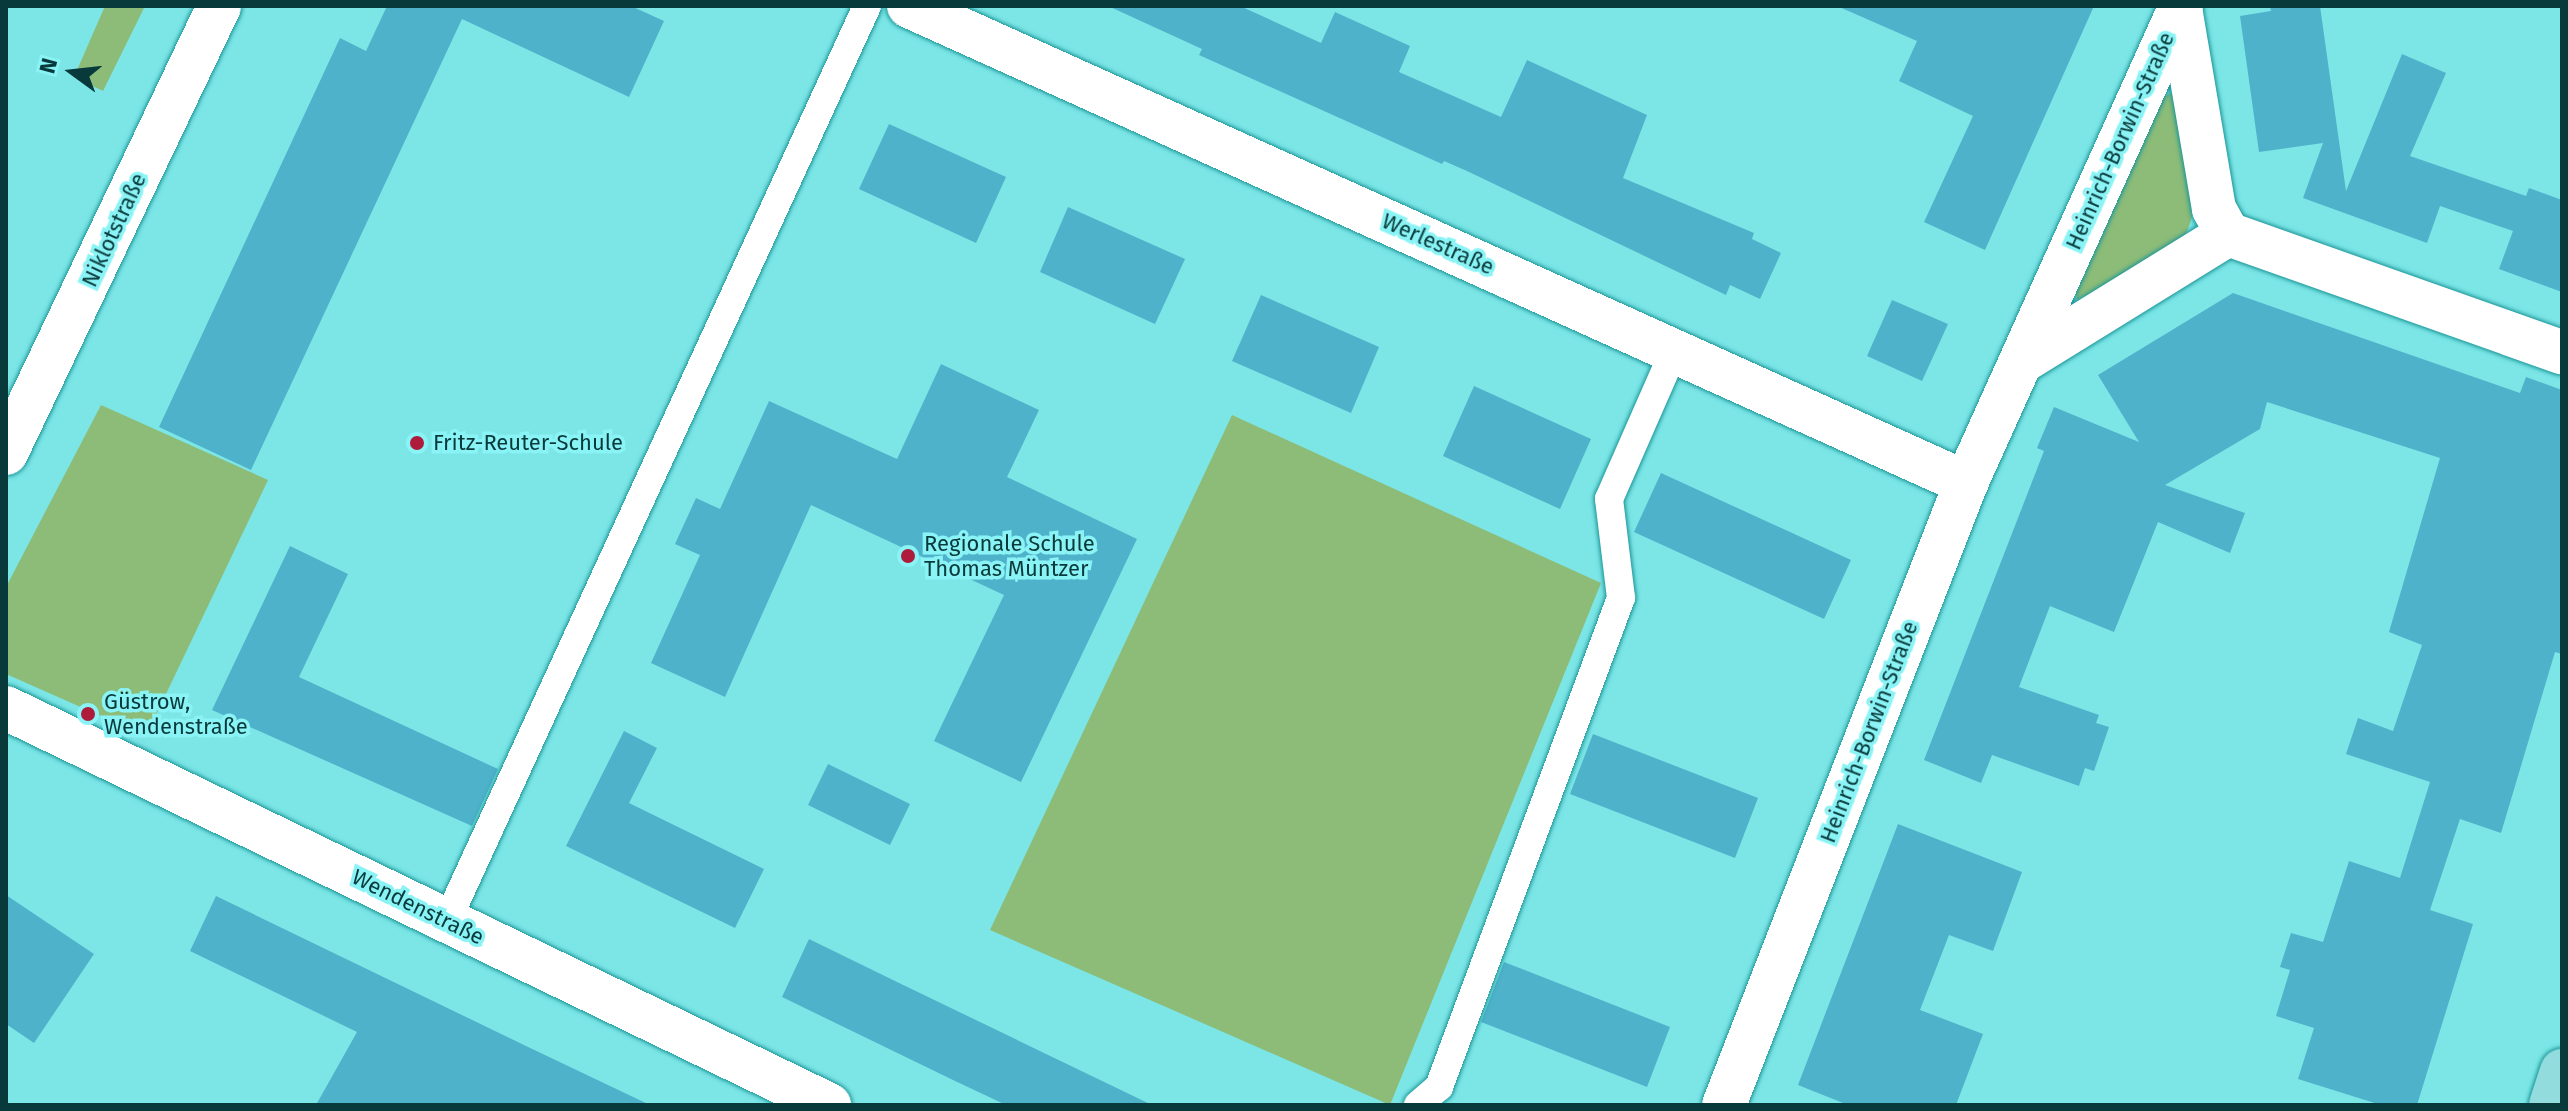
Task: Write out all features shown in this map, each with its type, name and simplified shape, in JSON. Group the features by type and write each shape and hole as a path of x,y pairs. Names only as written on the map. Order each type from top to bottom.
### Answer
{"main road":[{"path":"2551,1105 2562,1071"}],"street":[{"name":"Niklotstraße","path":"6,453 219,6"},
{"name":"Werlestraße","path":"909,6 1966,483"},
{"name":"Heinrich-Borwin-Straße","path":"2181,7 2214,209 2228,234"},
{"name":"Heinrich-Borwin-Straße","path":"1724,1105 1966,483 2181,7"},
{"path":"2021,362 2228,234 2562,352"},
{"name":"Wendenstraße","path":"6,708 829,1105"}],"lane":[{"path":"447,921 867,6"},
{"path":"1418,1105 1439,1087 1621,598 1609,499 1674,351"}],"green space":[{"path":"105,6 145,6 103,91 74,77"},
{"path":"2171,93 2177,97 2192,217 2187,232 2176,245 2077,300 2076,293 2164,97"},
{"path":"101,405 268,480 146,736 6,674 6,587"},
{"path":"1232,415 1601,583 1390,1105 990,930"}],"building":[{"path":"387,6 631,6 664,21 629,97 462,19 251,470 159,427 340,38 366,51"},
{"path":"1108,6 1240,6 1321,43 1335,12 1410,46 1399,72 1501,117 1527,60 1647,115 1623,178 1754,233 1752,239 1781,253 1760,299 1730,285 1726,295 1467,171 1444,161 1442,164 1199,55 1202,49"},
{"path":"1837,6 2094,6 1985,250 1924,222 1973,116 1899,81 1917,41"},
{"path":"2270,6 2320,6 2346,191 2402,54 2446,73 2410,156 2526,196 2529,188 2562,200 2562,292 2499,269 2513,231 2440,206 2427,243 2303,198 2323,143 2259,152 2240,16 2271,11"},
{"path":"889,124 1006,177 976,243 859,189"},
{"path":"1068,207 1185,259 1155,324 1040,272"},
{"path":"2233,293 2520,393 2526,377 2562,390 2562,654 2555,652 2501,833 2460,819 2430,910 2473,924 2417,1105 2381,1105 2298,1079 2314,1028 2276,1016 2290,970 2280,967 2291,933 2323,942 2349,861 2400,878 2430,782 2346,754 2358,718 2393,731 2422,645 2389,632 2440,458 2267,402 2260,429 2165,485 2245,513 2230,553 2158,522 2114,632 2050,606 2019,687 2099,715 2096,723 2109,727 2094,771 2085,768 2079,786 1992,755 1981,783 1924,760 2044,451 2037,448 2054,407 2139,442 2098,375"},
{"path":"1261,295 1379,347 1351,413 1232,361"},
{"path":"1892,300 1948,324 1922,381 1867,356"},
{"path":"941,364 1039,410 1007,477 1137,539 1021,782 934,741 1004,595 811,505 725,697 651,663 700,555 675,544 696,498 720,509 769,401 897,459"},
{"path":"1474,386 1591,439 1560,509 1443,456"},
{"path":"1661,473 1851,560 1824,619 1634,532"},
{"path":"290,546 348,574 299,677 498,769 472,826 212,710"},
{"path":"624,731 657,748 629,803 764,869 735,928 566,846"},
{"path":"1593,734 1758,798 1735,858 1570,794"},
{"path":"828,764 910,804 890,845 808,805"},
{"path":"1898,824 2022,872 1993,951 1949,935 1920,1010 1983,1034 1956,1105 1848,1105 1798,1085"},
{"path":"6,895 94,954 34,1043 6,1024"},
{"path":"216,896 650,1105 316,1105 357,1032 190,951"},
{"path":"809,939 1152,1105 1006,1105 953,1080 782,997"},
{"path":"1504,962 1670,1027 1647,1087 1481,1022"}],"place":[{"name":"Fritz-Reuter-Schule","path":"417,443"},
{"name":"Regionale Schule Thomas Müntzer","path":"908,556"},
{"name":"Güstrow, Wendenstraße","path":"88,714"}]}
